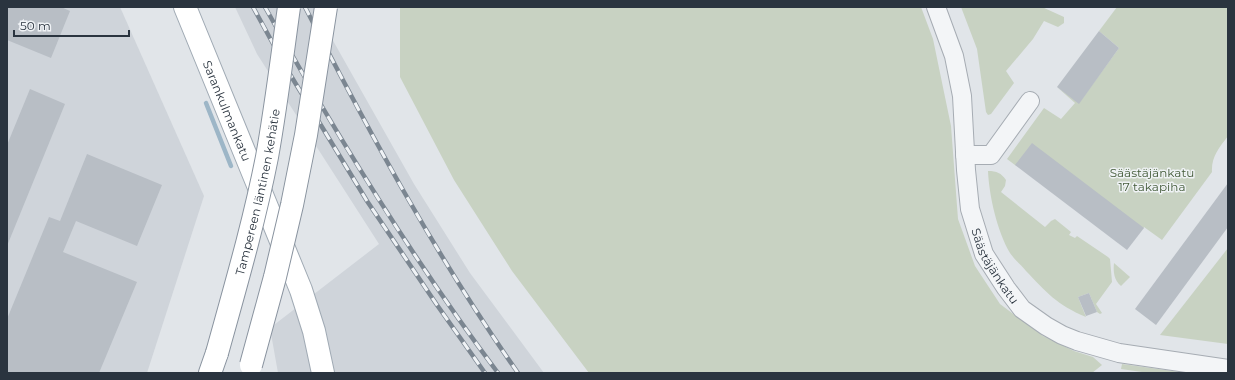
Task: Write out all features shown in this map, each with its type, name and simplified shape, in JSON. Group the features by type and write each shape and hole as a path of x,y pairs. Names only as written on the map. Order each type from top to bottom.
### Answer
{"main road":[{"name":"Sarankulmankatu","path":"185,7 301,290 314,330 323,373"},
{"name":"Tampereen läntinen kehätie","path":"214,363 248,240 267,157 289,7"},
{"path":"250,369 275,277 292,205 306,135 326,7"}],"street":[{"name":"Säästäjänkatu","path":"936,7 954,56 961,90 970,209 984,254 1006,288 1022,309 1062,336 1077,341 1120,353 1228,369"},
{"path":"965,155 991,155 1030,101"}],"shaded area":[{"path":"7,7 120,7 204,196 147,373 7,373"},
{"path":"235,7 314,7 414,184 470,273 544,373 278,373 270,328 379,244 257,54"}],"green space":[{"path":"400,7 921,7 933,39 951,126 958,219 975,266 1000,304 1043,336 1074,351 1093,357 1102,365 1092,373 589,373 512,271 454,180 400,77"},
{"path":"961,7 1042,7 1064,17 1064,23 1058,27 1044,21 1033,39 1006,71 1014,83 991,114 988,115 986,112 977,49"},
{"name":"Säästäjänkatu 17 takapiha","path":"1117,7 1228,7 1228,136 1214,157 1212,172 1162,240 1144,227 1015,165 1007,159 1044,108 1061,119 1075,103 1057,87 1079,103 1119,48 1099,31"},
{"path":"988,171 996,172 1002,176 1006,180 1005,186 1001,192 1045,227 1055,219 1071,232 1069,235 1075,238 1077,236 1110,259 1112,282 1096,304 1102,313 1100,314 1097,312 1089,293 1078,297 1086,317 1067,308 1046,292 1010,253 1001,234 994,213"},
{"path":"1228,248 1228,344 1160,335"},
{"path":"1114,263 1130,277 1121,286 1114,276"},
{"path":"1122,364 1187,373 1149,373 1121,369"}],"building":[{"path":"7,7 61,7 70,11 51,58 7,40"},
{"path":"1099,31 1119,48 1079,104 1057,87"},
{"path":"30,89 65,104 7,246 7,145"},
{"path":"1032,143 1144,228 1127,250 1015,165"},
{"path":"87,154 162,185 137,246 76,221 63,252 137,282 99,373 7,373 7,319 49,217 60,221"},
{"path":"1228,183 1228,227 1156,325 1135,309"},
{"path":"1089,293 1097,312 1086,316 1078,297"}],"waterway":[{"path":"206,103 231,166"}],"railway":[{"path":"253,7 288,71 367,201 485,373"},
{"path":"265,7 375,194 435,285 498,373"},
{"path":"305,7 379,148 405,194 459,284 518,373"}]}
